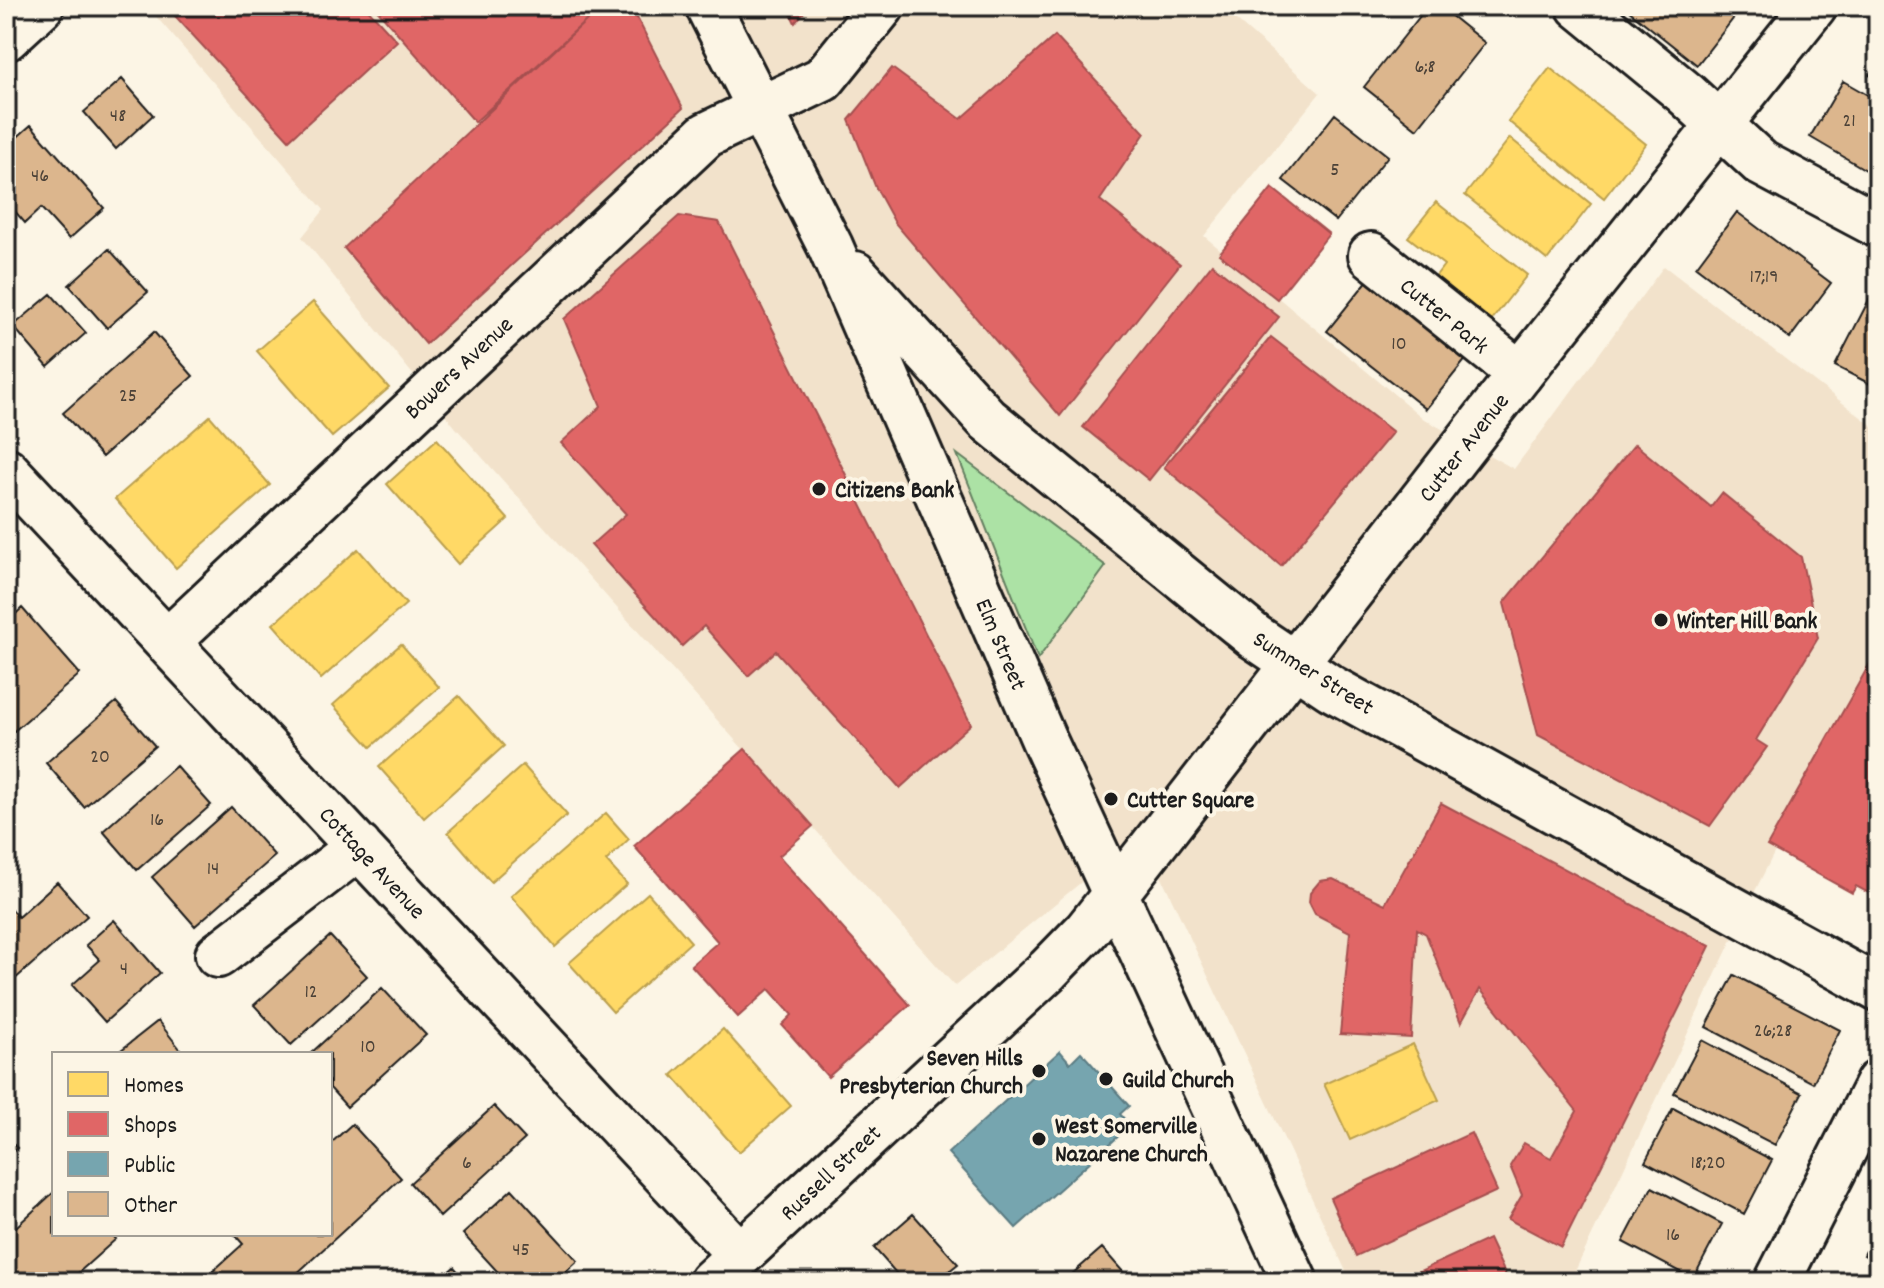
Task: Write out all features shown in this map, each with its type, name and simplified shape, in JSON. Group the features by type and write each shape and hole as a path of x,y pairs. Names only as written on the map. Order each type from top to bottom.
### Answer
{"main road":[{"path":"6,38 41,6"},
{"name":"Elm Street","path":"708,6 830,246 1044,740 1295,1282"},
{"name":"Bowers Avenue","path":"167,642 706,135 823,79 882,6"},
{"path":"1579,6 1761,163 1878,225"},
{"name":"Cutter Avenue","path":"1117,892 1520,374 1814,6"},
{"name":"Summer Street","path":"830,246 987,419 1255,637 1331,688 1878,989"},
{"name":"Cutter Park","path":"1371,255 1520,374"},
{"name":"Cottage Avenue","path":"6,470 359,847 726,1268"},
{"path":"218,955 359,847"},
{"name":"Russell Street","path":"726,1268 1048,970 1117,892"},
{"path":"1777,1282 1878,1083"}],"shaded area":[{"path":"147,6 1220,6 1320,93 1204,236 1424,419 1514,469 1664,266 1878,430 1878,646 1756,889 1570,1282 1351,1282 1141,833 955,986 456,428 302,237 324,210"}],"green space":[{"path":"957,454 1106,566 1038,659"}],"building: Homes":[{"path":"1550,68 1646,144 1604,198 1508,121"},
{"path":"1510,138 1591,204 1547,260 1465,195"},
{"path":"1436,202 1527,275 1484,330 1428,286 1444,265 1408,237"},
{"path":"313,302 389,388 332,437 257,351"},
{"path":"210,416 270,485 176,568 115,499"},
{"path":"437,439 508,519 458,564 387,484"},
{"path":"358,549 406,604 321,679 273,624"},
{"path":"401,644 439,687 371,747 333,705"},
{"path":"459,696 504,746 424,818 379,767"},
{"path":"523,765 567,815 491,882 448,832"},
{"path":"606,813 629,839 606,861 627,884 555,947 511,896"},
{"path":"648,893 691,942 613,1012 569,963"},
{"path":"723,1029 791,1106 739,1152 672,1075"},
{"path":"1413,1044 1439,1100 1350,1140 1324,1084"}],"building: Shops":[{"path":"166,6 365,6 397,41 289,140"},
{"path":"374,6 602,6 475,122"},
{"path":"602,6 631,6 683,108 426,344 344,248"},
{"path":"787,6 809,6 795,23"},
{"path":"1055,36 1145,133 1100,200 1180,264 1060,416 895,223 876,188 849,120 892,68 961,119"},
{"path":"1272,188 1329,234 1277,299 1219,254"},
{"path":"679,216 719,222 971,724 900,788 776,651 748,676 704,626 682,646 591,545 626,514 561,443 601,406 564,319"},
{"path":"1212,264 1279,317 1149,480 1083,427"},
{"path":"1271,337 1393,432 1281,566 1164,467"},
{"name":"Winter Hill Bank","path":"1635,444 1711,507 1722,493 1801,557 1818,638 1756,740 1767,747 1710,826 1538,735 1504,603"},
{"path":"1878,649 1878,898 1856,886 1852,893 1767,846"},
{"path":"745,749 813,826 779,856 910,1005 828,1077 782,1025 792,1015 769,989 738,1017 691,965 718,942 634,846"},
{"path":"1441,803 1710,946 1561,1247 1508,1219 1522,1195 1510,1166 1524,1143 1551,1158 1577,1111 1480,989 1461,1023 1426,934 1417,929 1411,1038 1340,1034 1350,932 1315,914 1309,902 1310,893 1320,881 1333,879 1385,904"},
{"path":"1471,1133 1497,1191 1356,1256 1330,1198"},
{"path":"1489,1239 1509,1282 1396,1282"}],"building: Public":[{"name":"West Somerville Nazarene Church","path":"1060,1051 1070,1063 1081,1052 1129,1106 1120,1114 1130,1126 1016,1228 948,1153"}],"building: Other":[{"path":"1326,6 1357,6 1329,15"},
{"path":"1428,6 1439,6 1485,43 1417,129 1364,87"},
{"path":"1623,6 1743,6 1697,65"},
{"path":"1878,61 1878,80 1869,75"},
{"path":"122,79 153,115 116,149 84,112"},
{"path":"1843,81 1878,101 1878,177 1810,137"},
{"path":"1335,114 1388,156 1336,221 1283,180"},
{"path":"31,125 104,208 69,239 41,208 25,223 6,201 6,147"},
{"path":"1737,212 1831,283 1790,338 1696,267"},
{"path":"109,249 148,292 107,328 69,285"},
{"path":"1372,275 1471,353 1426,409 1327,331"},
{"path":"1878,287 1878,388 1835,366"},
{"path":"51,294 86,333 48,367 13,326"},
{"path":"154,332 193,376 102,457 63,413"},
{"path":"22,608 80,674 6,738 6,623"},
{"path":"116,702 155,746 84,807 46,763"},
{"path":"176,766 211,805 137,870 103,831"},
{"path":"231,807 275,856 195,926 152,877"},
{"path":"57,882 87,916 6,987 6,904 18,917"},
{"path":"114,920 160,973 105,1022 72,985 100,960 86,945"},
{"path":"330,936 367,976 291,1045 254,1005"},
{"path":"1734,975 1840,1030 1813,1083 1706,1027"},
{"path":"382,988 426,1035 347,1107 332,1090 332,1052 312,1052"},
{"path":"158,1021 182,1052 119,1052"},
{"path":"1702,1040 1802,1093 1775,1145 1674,1093"},
{"path":"494,1106 525,1139 440,1217 410,1183"},
{"path":"1673,1108 1772,1160 1744,1214 1645,1162"},
{"path":"352,1124 401,1178 293,1277 298,1282 201,1282 243,1244 236,1236 332,1236 332,1142"},
{"path":"6,1137 17,1148 6,1158"},
{"path":"1652,1187 1722,1224 1693,1279 1623,1242"},
{"path":"512,1189 578,1261 555,1282 507,1282 463,1234"},
{"path":"52,1194 52,1236 113,1236 116,1239 68,1282 6,1282 6,1236"},
{"path":"913,1214 958,1264 948,1272 956,1282 904,1282 874,1248"},
{"path":"1878,1225 1878,1262 1864,1255"},
{"path":"1102,1248 1132,1282 1063,1282"},
{"path":"454,1267 467,1282 437,1282"}],"place":[{"name":"Citizens Bank","path":"819,489"},
{"name":"Winter Hill Bank","path":"1661,620"},
{"name":"Cutter Square","path":"1111,799"},
{"name":"Seven Hills Presbyterian Church","path":"1039,1071"},
{"name":"Guild Church","path":"1106,1079"},
{"name":"West Somerville Nazarene Church","path":"1039,1139"}]}
